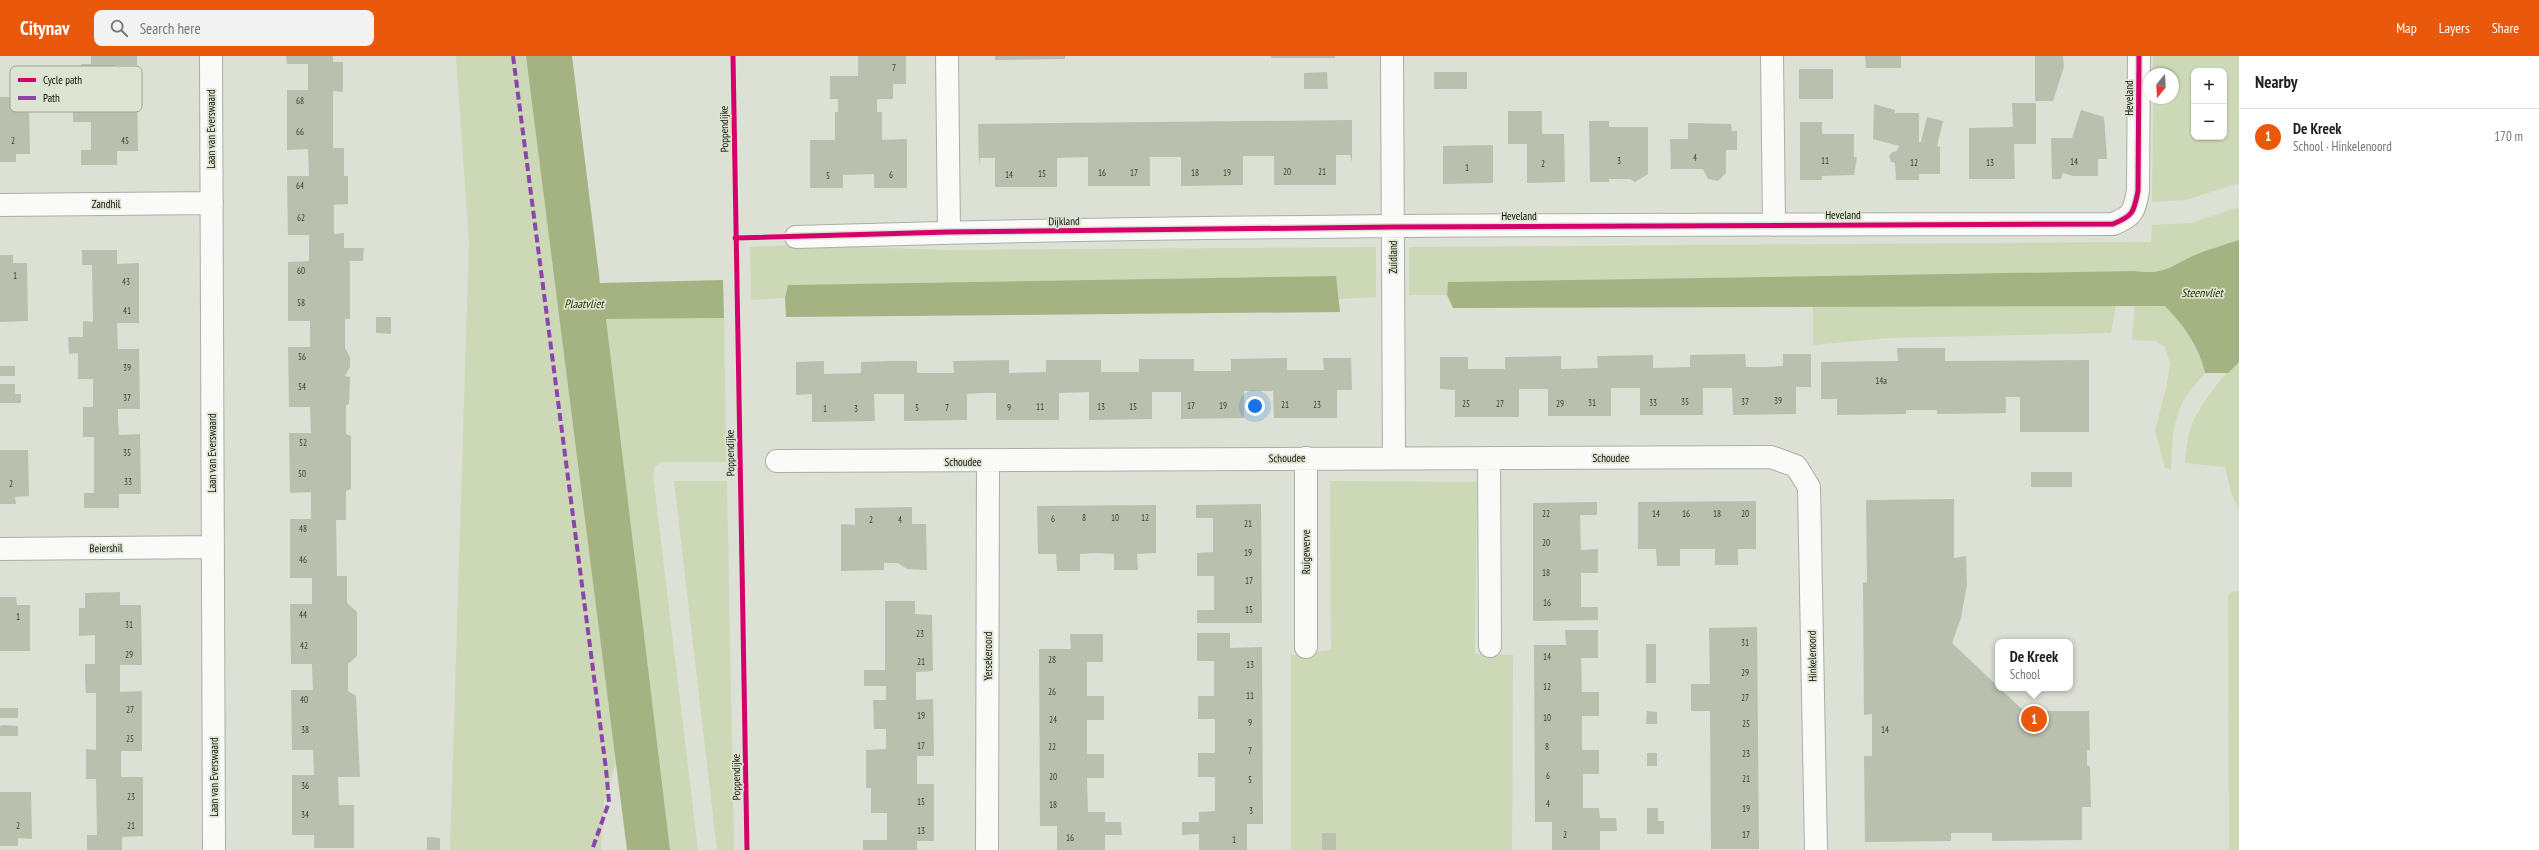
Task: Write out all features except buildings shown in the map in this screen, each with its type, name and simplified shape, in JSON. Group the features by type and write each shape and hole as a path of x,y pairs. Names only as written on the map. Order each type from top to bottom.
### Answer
{"street":[{"name":"Laan van Everswaard","path":"211,56 214,850"},
{"path":"947,56 949,232"},
{"name":"Zuidland","path":"1392,56 1394,458"},
{"path":"1772,56 1774,225"},
{"name":"Heveland","path":"1393,227 2113,224 2128,218 2135,209 2138,191 2139,56"},
{"name":"Zandhil","path":"0,205 212,203"},
{"name":"Dijkland","path":"796,237 949,232 1393,227"},
{"name":"Schoudee","path":"777,461 988,462 1306,458 1771,457 1796,466"},
{"name":"Ruigewerve","path":"1306,458 1306,647"},
{"path":"1489,458 1490,646"},
{"name":"Yersekeroord","path":"988,462 988,850"},
{"name":"Hinkelenoord","path":"1796,466 1809,487 1816,850"},
{"name":"Beiershil","path":"0,549 213,547"}],"shaded area":[{"path":"456,56 526,56 616,763 604,801 601,850 450,850 469,243"},
{"path":"2153,56 2239,56 2239,183 2186,200 2152,202 2153,104 2179,104 2179,68 2153,68"},
{"path":"2239,207 2239,240 2200,253 2166,269 2153,272 2134,271 1449,282 1447,295 1409,295 1409,247 2151,242 2152,225 2191,223"},
{"path":"792,245 948,250 1376,247 1376,297 1338,299 1336,276 788,285 785,298 751,300 750,247"},
{"path":"2116,305 2111,333 1888,338 1813,345 1813,306"},
{"path":"2135,305 2165,306 2179,321 2195,345 2205,373 2186,396 2177,416 2173,434 2171,469 2165,468 2155,431 2167,384 2170,363 2165,347 2155,341 2132,340"},
{"path":"724,318 726,462 662,462 655,466 653,475 698,850 670,850 606,319"},
{"path":"2239,362 2239,511 2231,492 2225,467 2185,463 2188,437 2193,422 2218,383 2225,374"},
{"path":"674,481 727,481 734,850 717,850"},
{"path":"1330,481 1477,482 1475,654 1513,655 1512,850 1291,850 1291,655 1331,650"},
{"path":"2239,591 2239,850 2229,850 2228,596 2231,592"}],"water":[{"name":"Plaatvliet","path":"526,56 572,56 600,283 723,280 724,318 606,319 670,850 627,850"},
{"name":"Steenvliet","path":"2239,240 2239,362 2228,373 2205,373 2195,345 2165,306 1453,308 1447,295 1448,282 2134,271 2153,272 2166,269 2200,253"},
{"path":"1336,276 1340,312 786,317 785,298 788,285"}],"marked path":[{"path":"513,56 606,769 609,802 592,850"}],"cycle path":[{"name":"Poppendijke","path":"733,56 747,850"},
{"path":"735,238 949,232 1393,227 2113,224 2129,216 2134,209 2138,191 2139,56"}],"place":[{"name":"De Kreek","path":"2034,719"}]}
